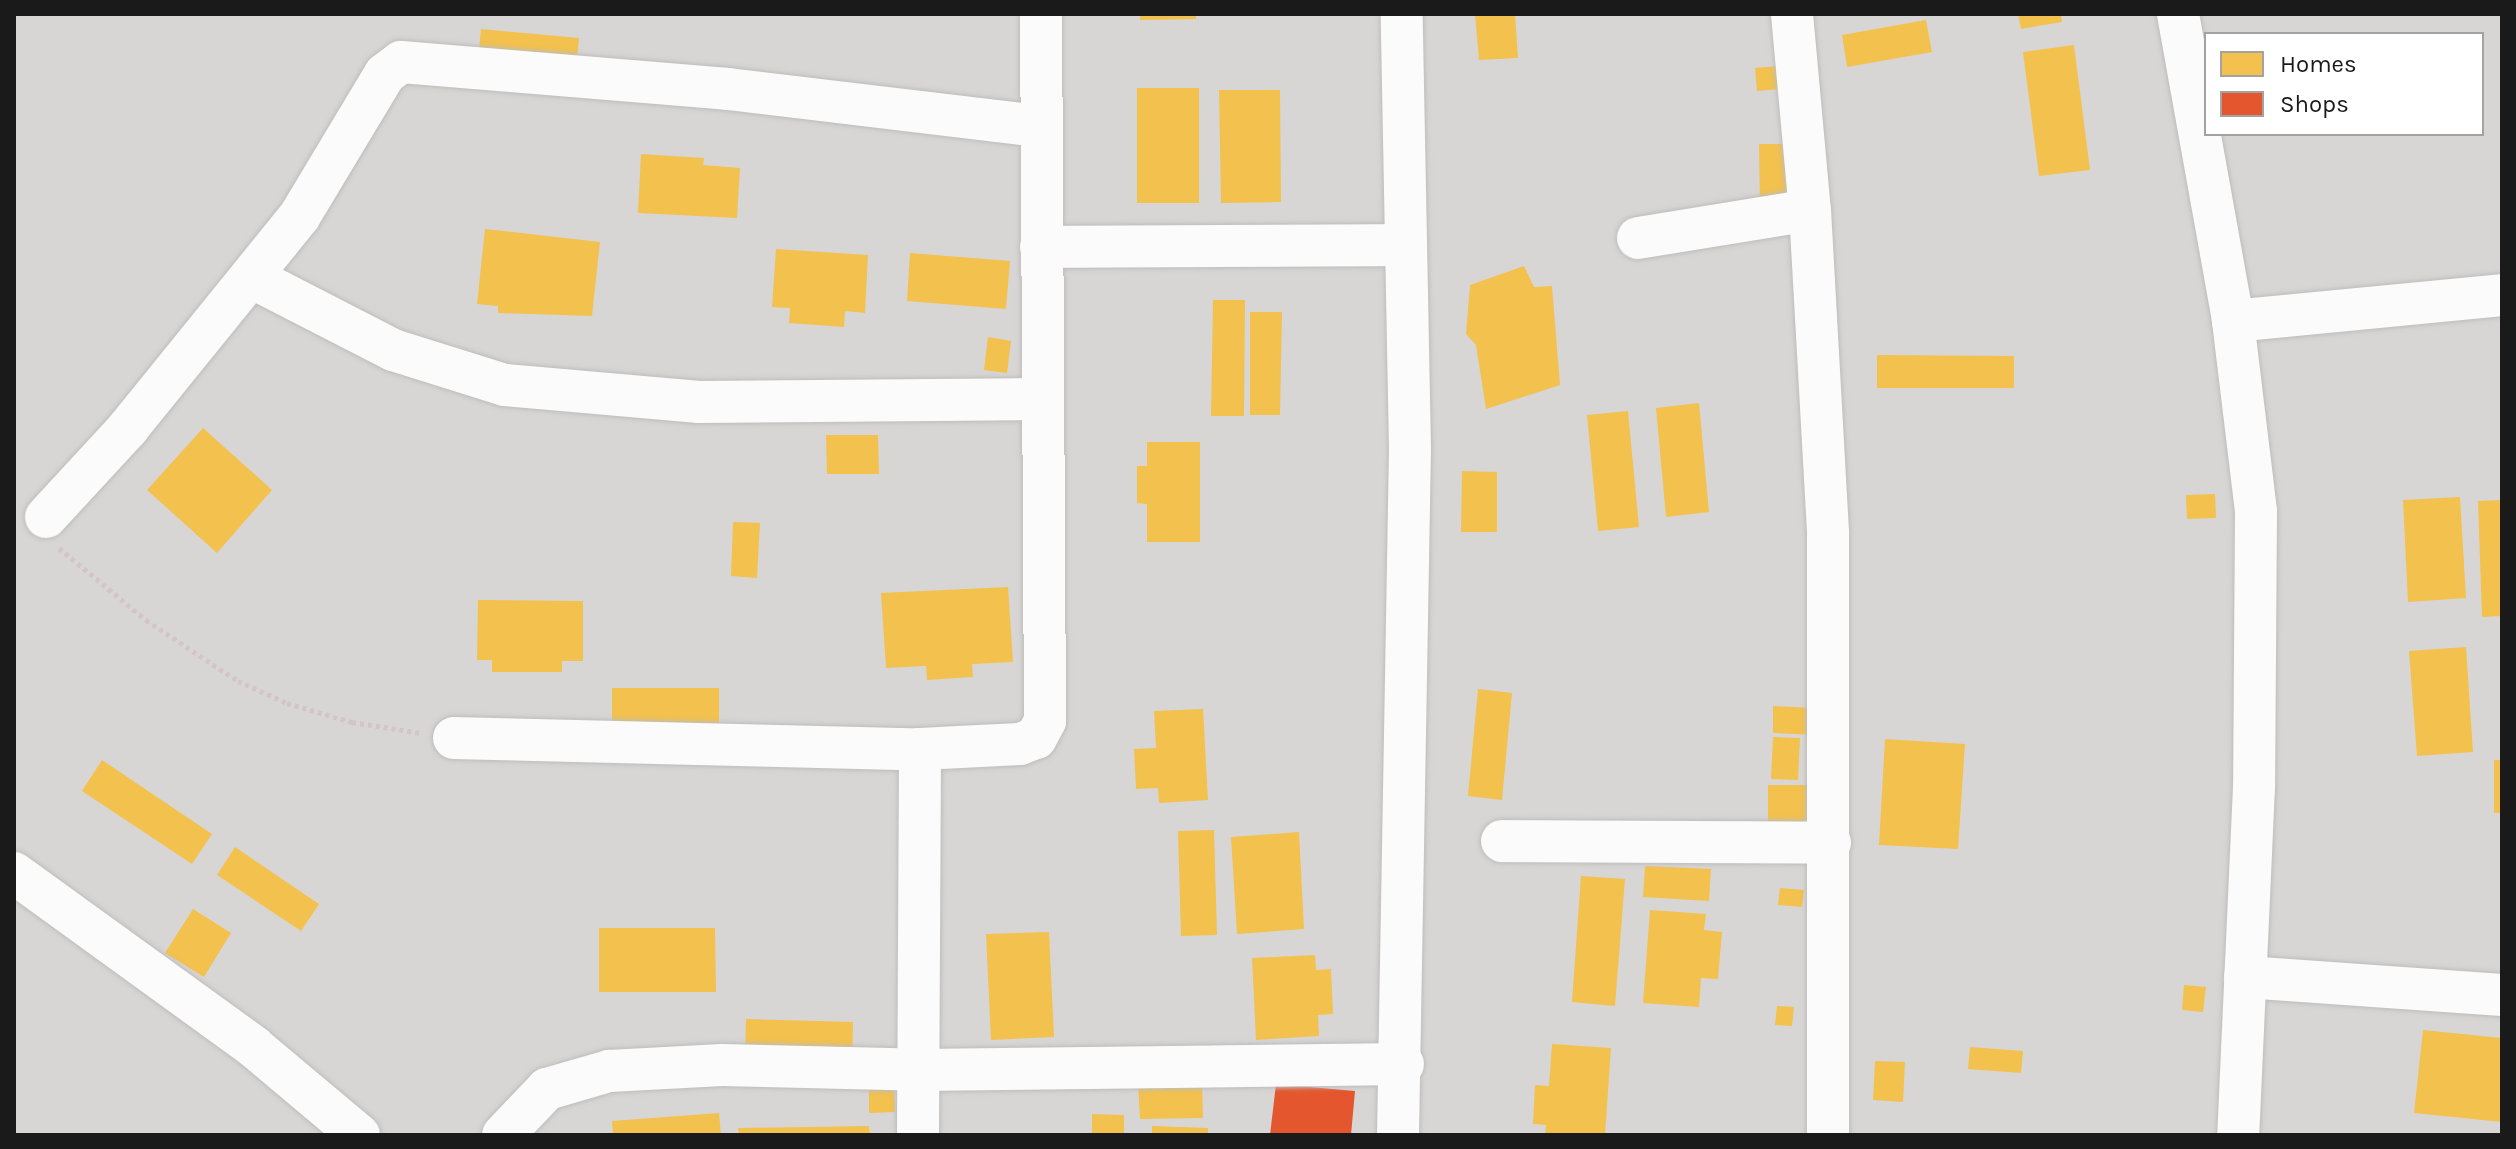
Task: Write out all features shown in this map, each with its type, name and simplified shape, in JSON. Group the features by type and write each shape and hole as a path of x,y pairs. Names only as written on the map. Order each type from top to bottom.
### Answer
{"street":[{"path":"454,738 920,749 1020,744 1036,738 1045,721 1041,14"},
{"path":"1398,1135 1403,1064 1410,465 1402,14"},
{"path":"1792,14 1810,210 1828,533 1828,1135"},
{"path":"2178,14 2233,321 2256,512 2254,787 2238,1135"},
{"path":"46,517 128,428 299,217 385,74 401,62 728,89 1040,126"},
{"path":"1638,238 1810,210"},
{"path":"1041,247 1406,245"},
{"path":"251,277 393,350 505,385 699,402 1041,399"},
{"path":"2233,321 2502,295"},
{"path":"918,1135 920,749"},
{"path":"1502,841 1830,843"},
{"path":"14,873 254,1047 359,1135"},
{"path":"2245,977 2502,995"},
{"path":"503,1135 547,1089 609,1071 722,1065 920,1070 1403,1064"}],"path":[{"path":"46,517 48,538 146,620 238,681 287,703 352,722 454,738"}],"shaded area":[{"path":"14,14 2502,14 2502,1135 14,1135"}],"building: Homes":[{"path":"1140,14 1196,14 1196,19 1140,20"},
{"path":"1475,14 1515,14 1518,58 1479,60"},
{"path":"2018,14 2061,14 2062,22 2021,29"},
{"path":"1926,20 1932,52 1847,67 1842,35"},
{"path":"481,29 579,38 576,69 478,61"},
{"path":"2074,45 2090,170 2039,176 2023,52"},
{"path":"1779,66 1781,89 1757,91 1755,68"},
{"path":"1137,88 1199,88 1199,203 1137,203"},
{"path":"1219,90 1280,90 1281,202 1221,203"},
{"path":"1759,144 1787,144 1787,209 1760,209"},
{"path":"641,154 704,158 703,165 740,168 737,218 638,213"},
{"path":"485,229 600,242 592,316 498,313 498,306 477,304"},
{"path":"776,249 868,255 865,313 845,311 844,327 789,323 790,308 772,307"},
{"path":"910,253 1010,261 1006,309 907,301"},
{"path":"1524,266 1534,287 1552,286 1560,385 1486,409 1476,345 1466,334 1470,285"},
{"path":"1213,300 1245,300 1244,416 1211,416"},
{"path":"1250,312 1282,312 1280,415 1250,415"},
{"path":"988,337 1011,341 1007,373 984,370"},
{"path":"1877,355 2014,356 2014,388 1877,388"},
{"path":"1699,403 1709,512 1666,517 1656,408"},
{"path":"1628,411 1639,527 1598,531 1587,415"},
{"path":"203,428 272,490 217,553 147,490"},
{"path":"826,435 878,435 879,474 827,474"},
{"path":"1147,442 1200,442 1200,542 1147,542 1147,504 1137,503 1137,466 1147,466"},
{"path":"1462,471 1497,472 1497,532 1461,532"},
{"path":"2215,494 2216,518 2187,519 2186,495"},
{"path":"2460,497 2466,598 2408,602 2403,500"},
{"path":"2502,500 2502,616 2482,617 2478,501"},
{"path":"733,522 760,523 757,578 731,576"},
{"path":"1008,587 1013,662 972,664 973,677 927,680 926,666 886,668 881,593"},
{"path":"478,600 583,601 583,661 562,661 562,672 492,672 492,660 477,660"},
{"path":"2466,647 2473,752 2417,756 2409,651"},
{"path":"612,688 719,688 719,729 612,729"},
{"path":"1478,689 1512,693 1502,800 1468,796"},
{"path":"1773,706 1816,708 1815,735 1773,733"},
{"path":"1203,709 1208,800 1159,803 1158,788 1136,789 1134,749 1156,748 1154,711"},
{"path":"1773,737 1800,738 1798,780 1771,779"},
{"path":"1885,739 1965,744 1958,849 1879,845"},
{"path":"102,760 212,834 192,864 82,791"},
{"path":"2494,760 2502,760 2502,813 2494,813"},
{"path":"1768,785 1810,785 1810,824 1768,824"},
{"path":"1214,830 1217,935 1181,936 1178,831"},
{"path":"1299,832 1304,929 1237,934 1231,837"},
{"path":"235,847 319,904 301,931 217,875"},
{"path":"1645,866 1711,869 1709,901 1643,897"},
{"path":"1581,876 1625,879 1615,1006 1572,1002"},
{"path":"1780,888 1804,890 1802,907 1778,905"},
{"path":"193,909 231,933 204,977 165,953"},
{"path":"1650,910 1706,914 1704,930 1722,932 1718,979 1701,978 1699,1007 1643,1003"},
{"path":"599,928 715,928 716,992 599,992"},
{"path":"1049,932 1054,1037 991,1040 986,934"},
{"path":"1315,955 1316,970 1331,969 1333,1014 1318,1015 1319,1036 1256,1040 1252,958"},
{"path":"2184,985 2206,987 2203,1012 2182,1010"},
{"path":"1777,1006 1794,1007 1792,1026 1775,1025"},
{"path":"746,1019 853,1022 852,1060 745,1057"},
{"path":"2423,1030 2502,1038 2502,1122 2414,1113"},
{"path":"1552,1044 1611,1048 1605,1135 1545,1135 1546,1125 1533,1124 1535,1085 1549,1086"},
{"path":"1970,1047 2023,1051 2021,1073 1968,1069"},
{"path":"1875,1061 1905,1062 1903,1102 1873,1100"},
{"path":"1202,1082 1203,1118 1140,1119 1138,1083"},
{"path":"894,1088 895,1112 869,1113 869,1089"},
{"path":"719,1113 721,1135 613,1135 612,1121"},
{"path":"1092,1114 1124,1115 1124,1135 1092,1135"},
{"path":"869,1126 870,1135 739,1135 738,1128"},
{"path":"1152,1126 1208,1128 1208,1135 1152,1135"}],"building: Shops":[{"path":"1276,1084 1355,1091 1351,1135 1270,1135"}]}
